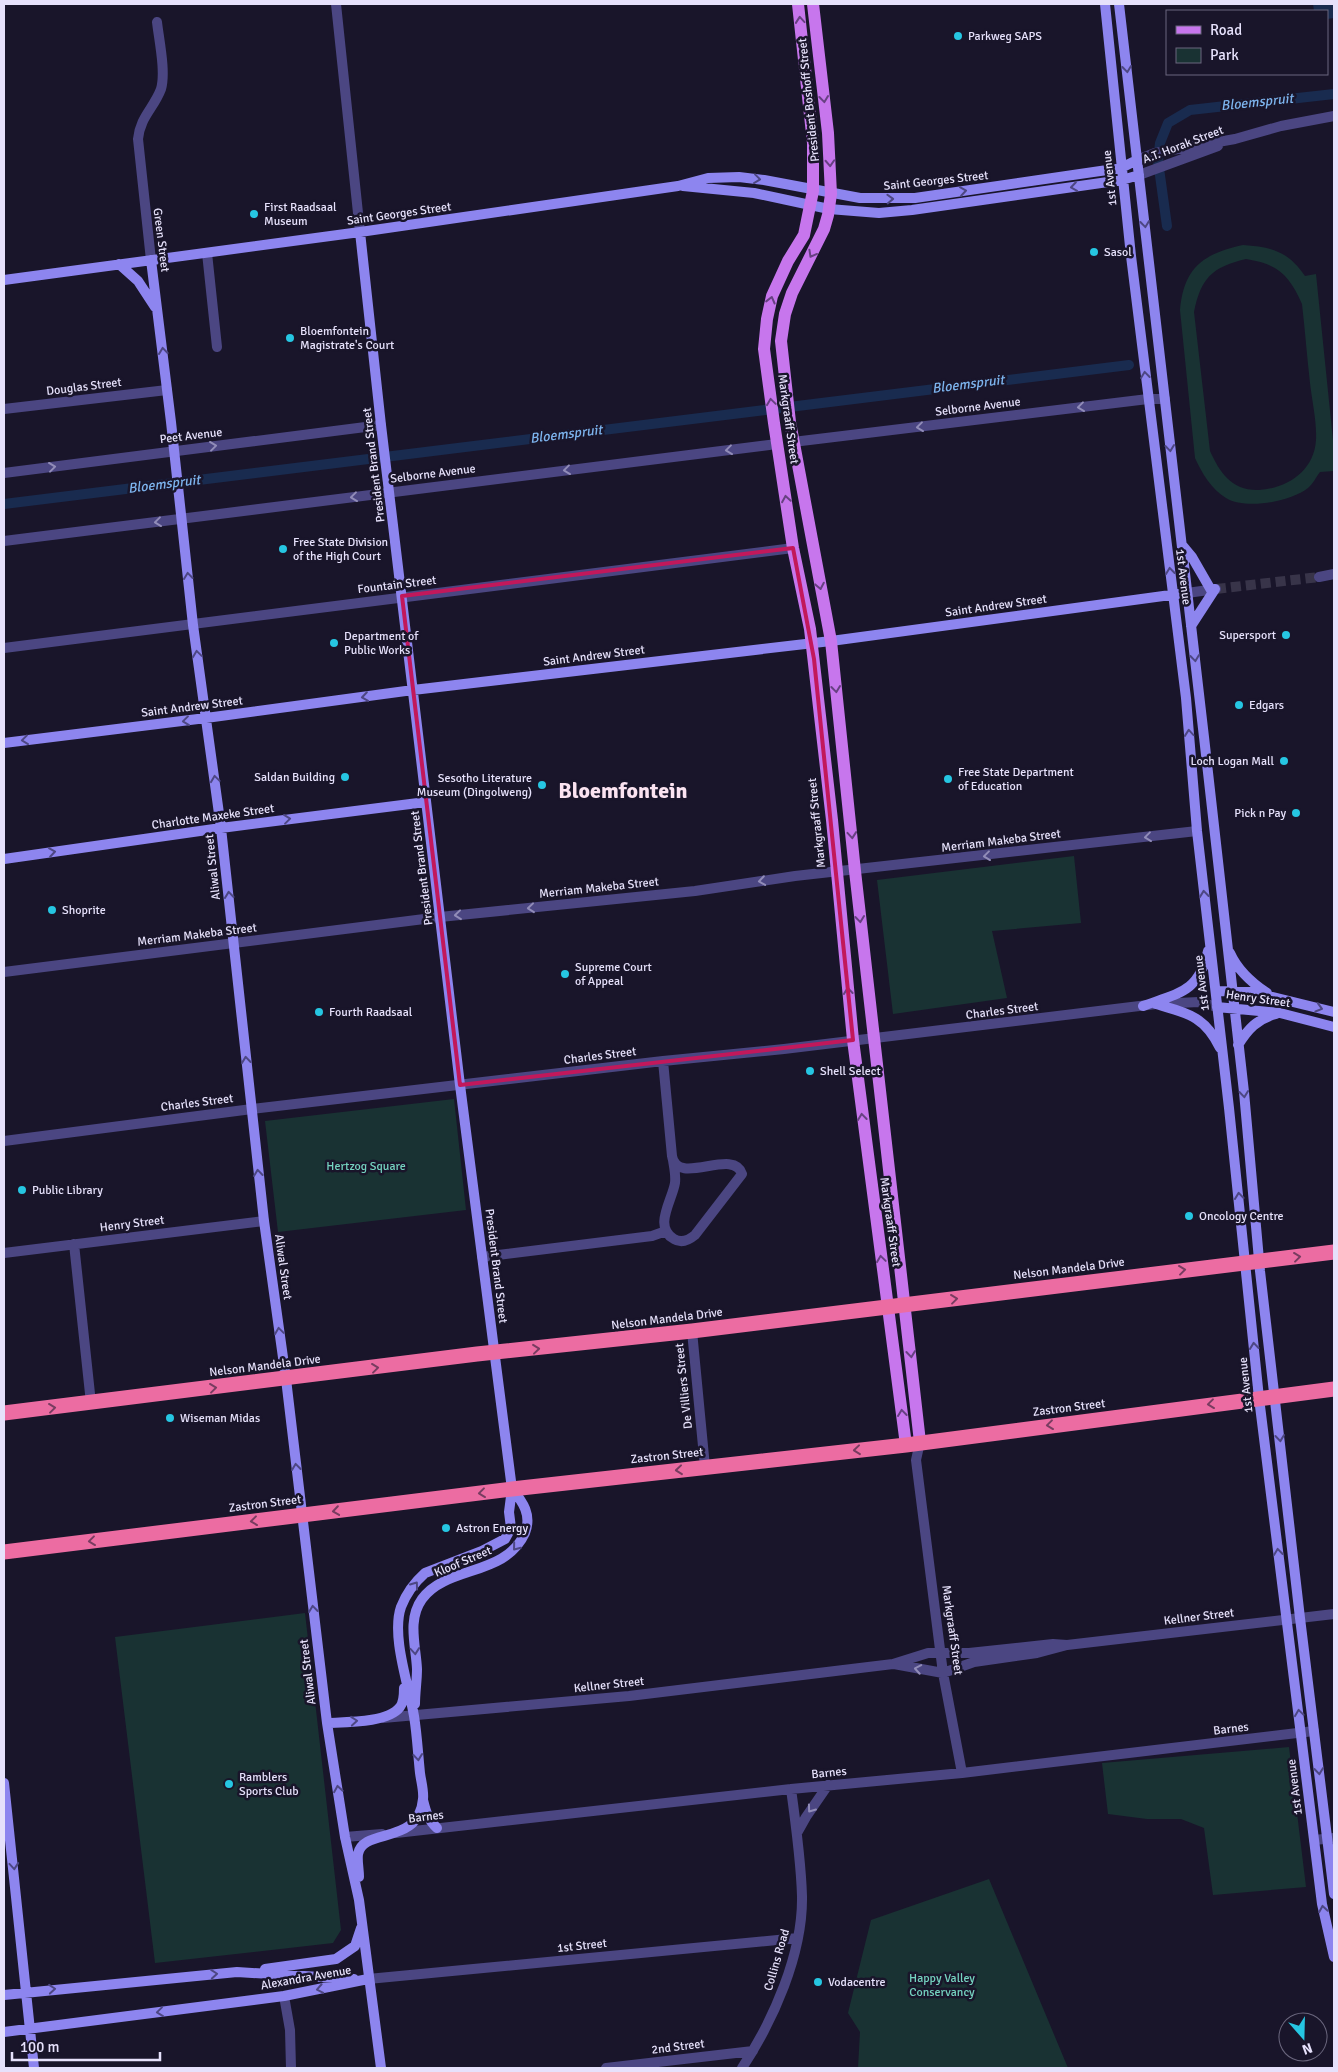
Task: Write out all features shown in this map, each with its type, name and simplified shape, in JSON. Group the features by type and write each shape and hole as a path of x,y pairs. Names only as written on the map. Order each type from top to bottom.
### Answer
{"highway":[{"name":"Nelson Mandela Drive","path":"4,1413 494,1352 692,1331 1334,1252"},
{"name":"Zastron Street","path":"4,1552 512,1489 913,1444 1334,1389"}],"main road":[{"name":"President Boshoff Street","path":"798,4 813,143 813,191"},
{"name":"President Boshoff Street","path":"813,4 828,133 831,194"},
{"name":"Markgraaff Street","path":"813,191 804,235 788,261 772,296 764,348 793,548 812,642 832,820 853,1040 888,1307 913,1444"},
{"name":"Markgraaff Street","path":"831,194 824,229 792,293 784,314 781,341 790,422 810,538 831,641 855,871 905,1305 913,1444"},
{"path":"793,548 810,538"}],"street":[{"name":"President Brand Street","path":"336,4 389,492 460,1085 512,1489"},
{"name":"1st Avenue","path":"1105,4 1122,180 1186,698 1197,831 1223,1056 1252,1262 1275,1397 1314,1731 1330,1838 1334,1894"},
{"name":"1st Avenue","path":"1120,4 1238,1045 1259,1398 1325,1922 1334,1957"},
{"name":"Green Street","path":"157,22 163,78 159,94 141,123 138,139 176,466"},
{"name":"A.T. Horak Street","path":"1139,175 1235,139 1280,126 1334,116"},
{"name":"A.T. Horak Street","path":"1137,160 1155,153 1183,147 1235,139"},
{"name":"Saint Georges Street","path":"4,280 360,232 678,186 708,178 764,180 813,191 880,200 915,198 1121,168 1137,160"},
{"name":"Saint Georges Street","path":"678,186 754,193 810,207 879,212 912,210 1122,180 1139,175"},
{"path":"207,252 217,347"},
{"path":"119,264 138,281 158,312"},
{"name":"Douglas Street","path":"4,409 167,390"},
{"name":"Selborne Avenue","path":"794,442 1148,399 1165,399"},
{"name":"Peet Avenue","path":"4,473 381,424"},
{"name":"Selborne Avenue","path":"4,541 777,444"},
{"name":"Aliwal Street","path":"176,466 194,625 221,828 264,1221 286,1379 327,1723 346,1837 359,1900 380,2068"},
{"path":"1181,544 1214,589"},
{"name":"Fountain Street","path":"4,648 194,625 402,596 793,548"},
{"path":"1319,577 1334,574"},
{"path":"1187,593 1214,589"},
{"path":"1191,626 1214,589"},
{"name":"Saint Andrew Street","path":"4,743 413,690 831,641 1187,593"},
{"name":"Charlotte Maxeke Street","path":"4,859 221,828 426,802"},
{"name":"Merriam Makeba Street","path":"4,972 440,917 695,891 795,876 855,871 1197,831"},
{"path":"1143,1006 1176,994 1195,983 1201,974 1210,943"},
{"path":"1227,945 1238,967 1253,983 1270,995"},
{"name":"Henry Street","path":"1199,1002 1216,991 1232,990 1270,995 1334,1012"},
{"name":"Charles Street","path":"4,1141 252,1109 663,1061 784,1049 1156,1004 1199,1002"},
{"name":"Henry Street","path":"1199,1002 1280,1013 1334,1027"},
{"path":"1156,1004 1189,1014 1198,1019 1211,1031 1223,1056"},
{"path":"1238,1045 1246,1033 1258,1021 1280,1013"},
{"path":"663,1061 675,1183 665,1215 664,1226 670,1237 677,1241 690,1240 742,1174 738,1167 729,1164 691,1168 679,1166 673,1160"},
{"name":"Henry Street","path":"4,1253 264,1221"},
{"path":"482,1257 652,1236 666,1231"},
{"path":"74,1244 90,1403"},
{"name":"De Villiers Street","path":"692,1331 705,1467"},
{"name":"Markgraaff Street","path":"913,1444 940,1652 962,1773"},
{"name":"Kloof Street","path":"414,1716 404,1675 399,1636 401,1607 418,1579 426,1573 482,1551 505,1538 511,1528 512,1489"},
{"name":"Kloof Street","path":"414,1716 417,1670 413,1630 416,1612 422,1599 443,1583 499,1561 511,1554 519,1546 526,1529 526,1506 512,1489"},
{"name":"Kellner Street","path":"893,1664 943,1672 974,1662 1037,1653 1066,1645 1334,1614"},
{"name":"Kellner Street","path":"327,1723 630,1696 893,1664 928,1653 969,1653 1052,1644 1066,1645"},
{"path":"382,1718 400,1707 404,1695 404,1675"},
{"path":"414,1716 426,1814 437,1828"},
{"name":"Barnes","path":"346,1837 828,1785 962,1773 1314,1731"},
{"path":"4,1783 8,1841 34,2068"},
{"path":"797,1834 828,1785"},
{"name":"Collins Road","path":"742,2068 773,2014 798,1938 802,1898 791,1789"},
{"path":"359,1900 358,1852 373,1839 408,1828 417,1818 423,1799"},
{"path":"1314,1840 1330,1838"},
{"path":"237,1972 336,1959 355,1946 362,1924"},
{"name":"1st Street","path":"368,1980 798,1938"},
{"name":"Alexandra Avenue","path":"4,1994 237,1972 368,1980"},
{"name":"Alexandra Avenue","path":"4,2032 284,1996 368,1980"},
{"path":"284,1996 290,2030 291,2068"},
{"name":"2nd Street","path":"606,2068 753,2051"}],"highlighted area":[{"path":"793,548 814,659 853,1040 460,1085 402,596"}],"green space":[{"path":"1243,245 1270,249 1292,261 1305,276 1316,274 1334,450 1334,471 1320,472 1310,486 1300,493 1268,503 1235,502 1226,498 1211,485 1195,458 1180,310 1182,295 1191,273 1198,265 1207,258","holes":["1246,259 1257,261 1281,272 1292,285 1302,304 1316,440 1310,461 1298,476 1270,489 1250,490 1234,484 1228,479 1218,467 1210,451 1194,312 1200,290 1216,270"]},
{"path":"1074,856 1081,923 992,931 1007,998 893,1014 877,880"},
{"name":"Hertzog Square","path":"454,1099 466,1210 278,1232 265,1121"},
{"name":"Ramblers Sports Club","path":"305,1613 341,1930 333,1943 155,1963 115,1637"},
{"path":"1289,1747 1306,1887 1213,1895 1204,1828 1181,1819 1147,1819 1108,1814 1102,1763"},
{"name":"Happy Valley Conservancy","path":"989,1879 1068,2068 858,2068 860,2032 848,2013 871,1920"}],"water":[{"path":"1313,4 1334,4 1334,18 1328,19 1328,10 1314,10"}],"waterway":[{"name":"Bloemspruit","path":"1167,226 1158,161 1160,143 1168,123 1190,110 1334,94"},
{"name":"Bloemspruit","path":"4,504 1129,365"}],"tunnel":[{"path":"1216,589 1319,577"}],"place":[{"name":"Parkweg SAPS","path":"958,36"},
{"name":"First Raadsaal Museum","path":"254,214"},
{"name":"Sasol","path":"1094,252"},
{"name":"Bloemfontein Magistrate's Court","path":"290,338"},
{"name":"Free State Division of the High Court","path":"283,549"},
{"name":"Supersport","path":"1286,635"},
{"name":"Department of Public Works","path":"334,643"},
{"name":"Edgars","path":"1239,705"},
{"name":"Loch Logan Mall","path":"1284,761"},
{"name":"Saldan Building","path":"345,777"},
{"name":"Free State Department of Education","path":"948,779"},
{"name":"Sesotho Literature Museum (Dingolweng)","path":"542,785"},
{"name":"Pick n Pay","path":"1296,813"},
{"name":"Shoprite","path":"52,910"},
{"name":"Supreme Court of Appeal","path":"565,974"},
{"name":"Fourth Raadsaal","path":"319,1012"},
{"name":"Shell Select","path":"810,1071"},
{"name":"Public Library","path":"22,1190"},
{"name":"Oncology Centre","path":"1189,1216"},
{"name":"Wiseman Midas","path":"170,1418"},
{"name":"Astron Energy","path":"446,1528"},
{"name":"Ramblers Sports Club","path":"229,1784"},
{"name":"Vodacentre","path":"818,1982"}],"district":[{"name":"Bloemfontein","path":"623,790"}]}
